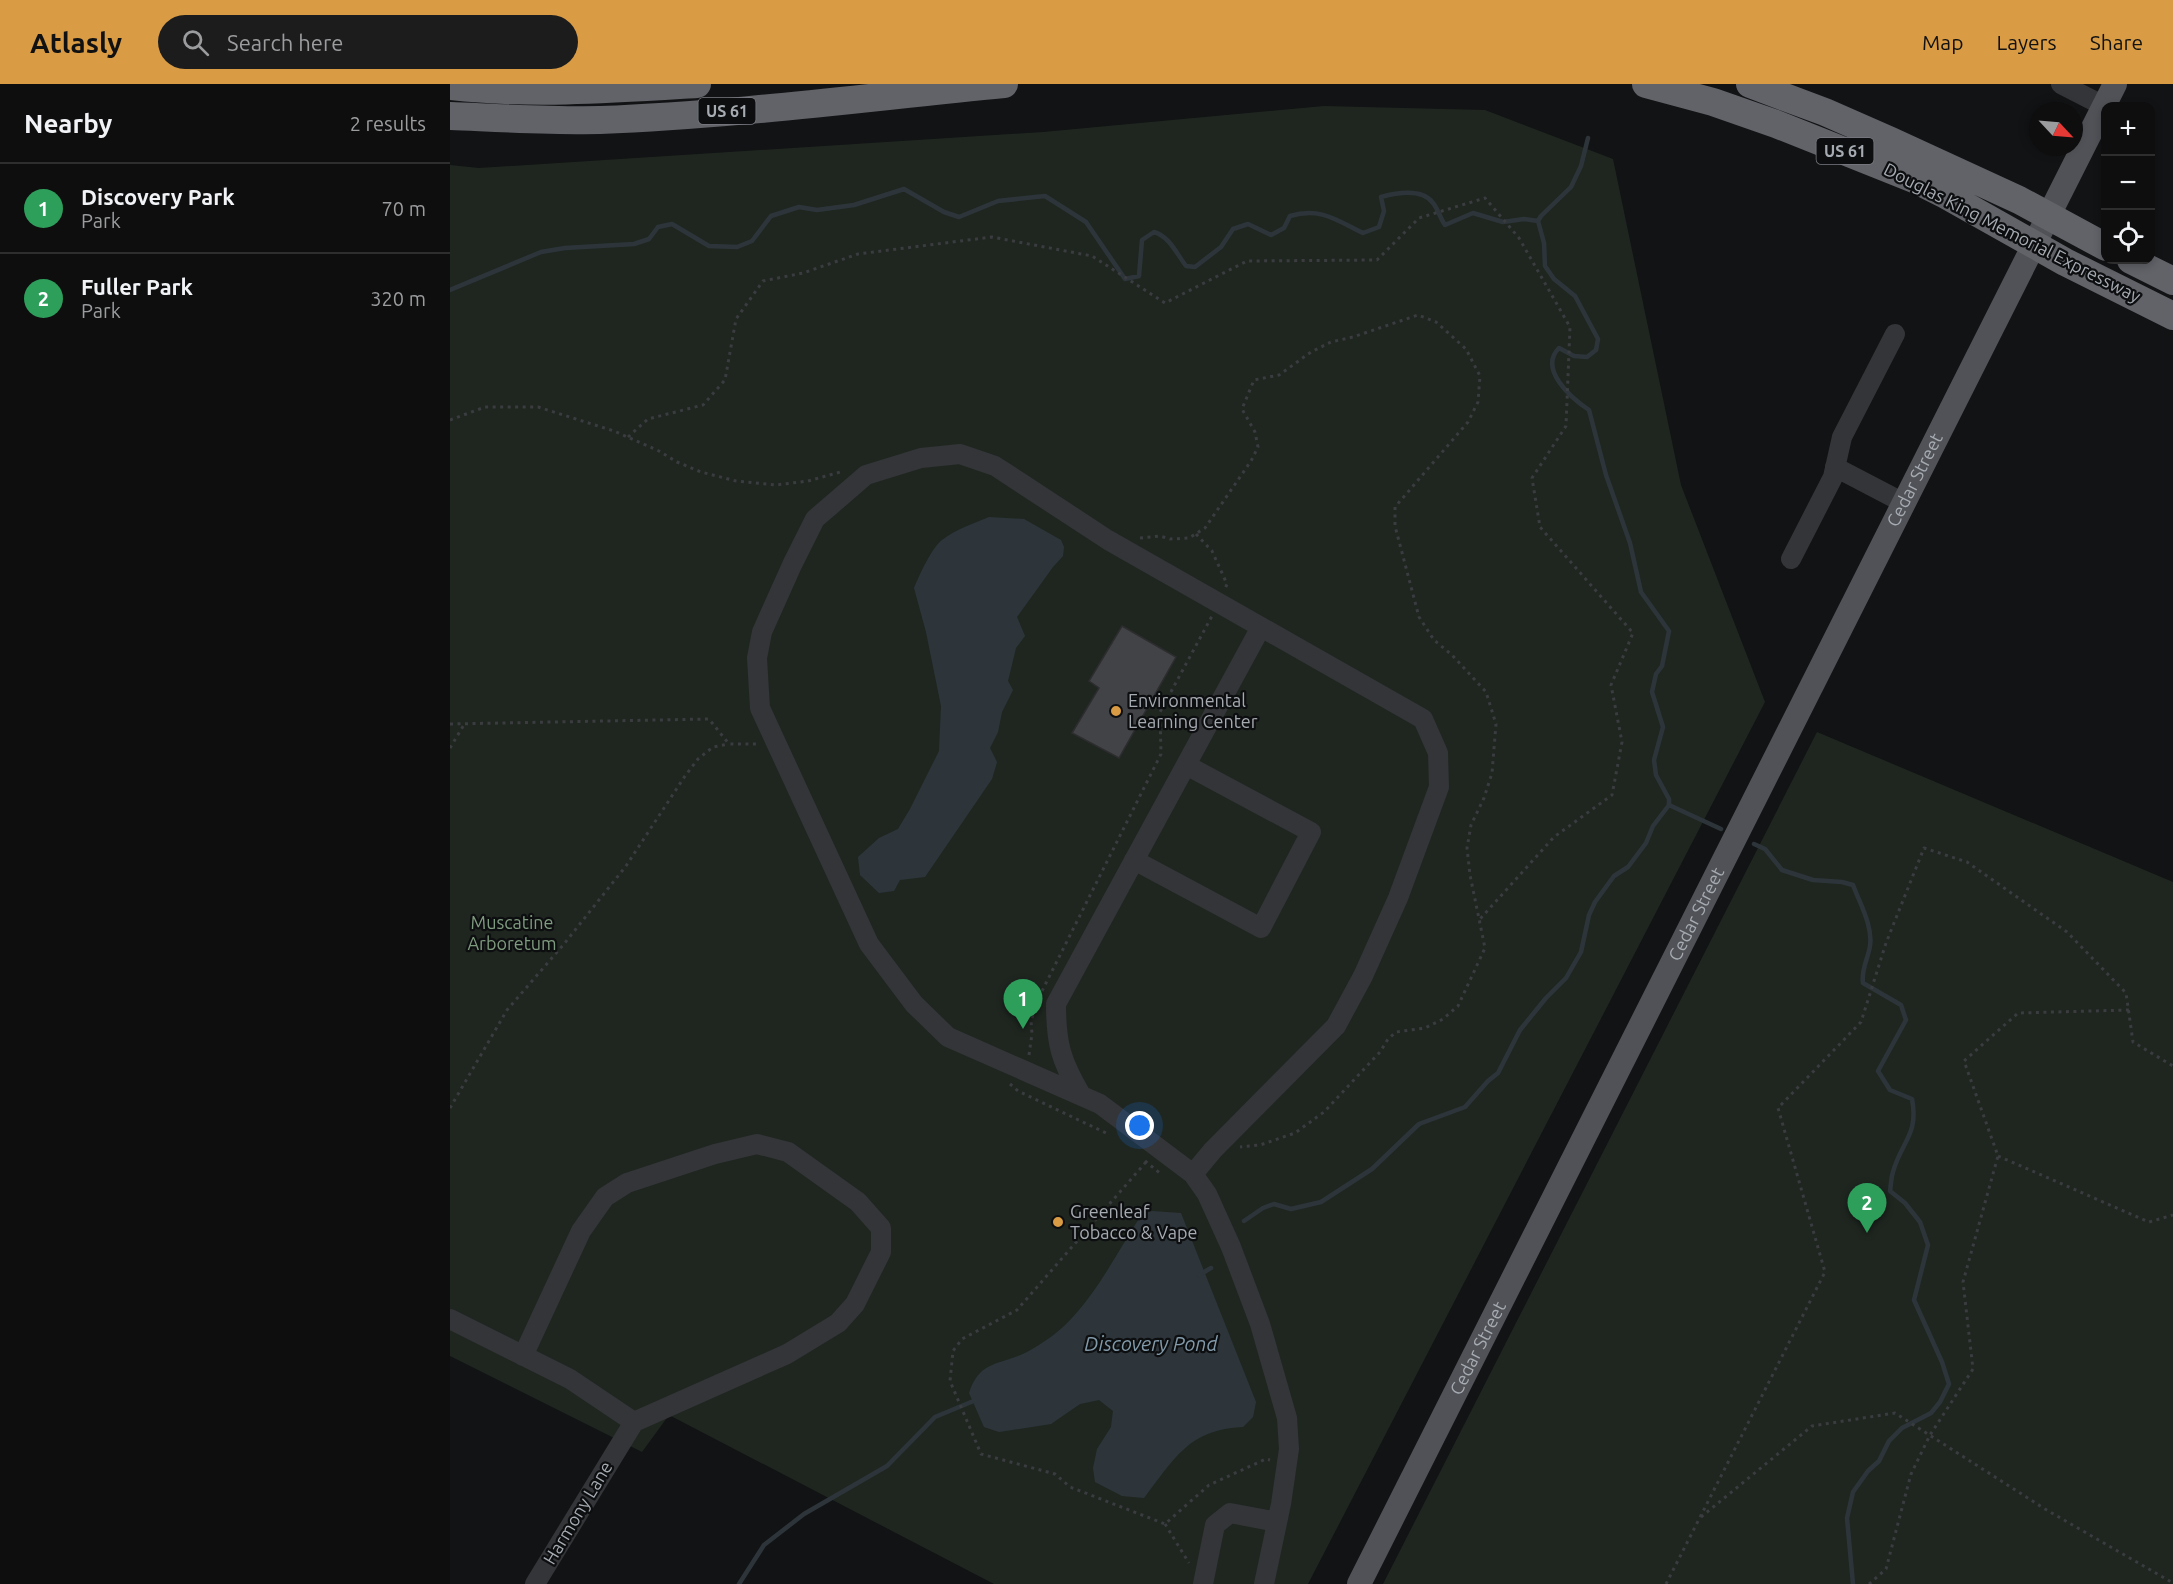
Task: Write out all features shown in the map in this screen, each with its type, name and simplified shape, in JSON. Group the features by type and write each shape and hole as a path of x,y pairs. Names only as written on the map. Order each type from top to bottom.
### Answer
{"highway":[{"name":"US 61","path":"450,86 620,89 697,84"},
{"name":"US 61","path":"450,116 538,120 674,116 1004,84"},
{"name":"Douglas King Memorial Expressway","path":"1646,84 1713,102 1864,158 1946,195 2064,262 2173,316"},
{"name":"Douglas King Memorial Expressway","path":"1750,84 1825,112 2019,200 2101,244"},
{"name":"Douglas King Memorial Expressway","path":"2139,264 2173,281"}],"main road":[{"name":"Cedar Street","path":"2106,102 2115,84"},
{"name":"Cedar Street","path":"1359,1584 2101,112"}],"street":[{"path":"2061,84 2101,104"},
{"path":"1791,559 1833,477 1842,437 1895,334"},
{"path":"1193,1174 1213,1150 1336,1026 1363,976 1398,898 1438,787 1438,753 1423,719 1108,540 995,466 960,454 921,458 866,475 815,519 792,565 762,632 757,658 760,708 869,944 914,1004 948,1037 1100,1104 1193,1174 1207,1194 1231,1247 1260,1324 1287,1418 1288,1449 1277,1522 1264,1584"},
{"path":"1835,467 1904,503"},
{"path":"1081,1095 1066,1070 1056,1035 1056,1004 1261,627"},
{"path":"1134,860 1261,928 1311,832 1186,765"},
{"path":"450,1319 523,1356 570,1379 634,1422 787,1354 838,1323 855,1304 881,1251 881,1228 858,1202 788,1152 757,1144 715,1154 627,1183 605,1197 581,1231 523,1356"},
{"name":"Harmony Lane","path":"535,1584 634,1422"},
{"path":"1203,1584 1215,1525 1230,1514 1277,1522"}],"path":[{"path":"628,437 648,419 703,405 725,380 736,319 763,281 803,273 858,254 992,237 1092,256 1165,303 1247,261 1377,260 1419,218 1485,198 1520,237 1570,327 1566,426 1533,478 1540,527 1633,633 1611,685 1622,742 1612,795 1554,837 1480,919"},
{"path":"1132,538 1160,536 1170,539 1189,538 1204,528 1251,461 1258,447 1255,432 1242,409 1254,380 1279,375 1311,352 1331,342 1419,315 1436,321 1466,349 1480,376 1478,402 1468,422 1395,507 1395,526 1419,617 1434,640 1452,655 1486,692 1496,724 1492,773 1484,798 1471,825 1467,848 1470,875 1485,948 1458,1006 1443,1019 1425,1028 1396,1032 1324,1112 1295,1133 1260,1145 1213,1150"},
{"path":"450,420 485,408 538,407 584,420 628,437 701,472 736,481 776,485 808,481 851,468"},
{"path":"1018,1091 1032,1047 1031,1021 1038,999 1161,754 1160,712 1219,604 1227,584 1212,552 1196,534"},
{"path":"450,748 465,723"},
{"path":"450,1108 507,1010 626,866 698,759 713,747 729,744"},
{"path":"1666,1584 1826,1272 1778,1108 1861,1022 1886,943 1924,848 1967,862 2067,932 2127,993 2133,1042 2173,1066"},
{"path":"1869,1584 1886,1569 1911,1474 1930,1435 1972,1369 1964,1282 1998,1156 1964,1061 2018,1013 2129,1010"},
{"path":"1998,1156 2149,1222 2173,1215"},
{"path":"1146,1162 1017,1310 962,1339 953,1350 950,1381 981,1454 1055,1474 1070,1487 1165,1524 1190,1564"},
{"path":"1700,1518 1812,1426 1895,1413 2045,1509 2173,1582"},
{"path":"1165,1524 1209,1485 1266,1459 1273,1460"}],"green space":[{"name":"Muscatine Arboretum","path":"1324,106 1485,110 1613,159 1681,485 1765,702 1308,1584 994,1584 669,1415 642,1452 450,1356 450,165 479,168 1043,132"},
{"path":"1817,732 2173,882 2173,1584 1383,1584"}],"water":[{"path":"989,517 1024,519 1061,540 1064,547 1063,556 1017,617 1025,636 1016,648 1008,681 1013,690 1002,712 998,732 990,748 997,762 992,779 925,877 900,880 894,891 879,893 860,875 858,857 879,838 898,829 939,751 941,706 926,632 914,588 930,555 942,540"},
{"name":"Discovery Pond","path":"1152,1211 1181,1213 1256,1402 1253,1417 1243,1427 1209,1433 1184,1449 1144,1498 1122,1496 1095,1482 1093,1468 1097,1449 1111,1427 1113,1411 1099,1400 1080,1404 1051,1424 999,1432 984,1427 969,1393 973,1382 984,1369 1033,1349 1069,1321 1103,1277 1142,1214"}],"building":[{"name":"Environmental Learning Center","path":"1122,626 1176,657 1119,758 1072,733 1099,688 1089,681"}],"waterway":[{"path":"1244,1221 1263,1208 1274,1204 1291,1209 1321,1202 1372,1169 1419,1124 1465,1107 1498,1073 1520,1030 1566,978 1581,952 1589,915 1595,902 1614,876 1628,867 1669,805 1669,799 1656,775 1654,760 1663,727 1652,692 1656,674 1662,666 1669,631 1641,592 1630,543 1606,475 1589,410 1566,391 1559,382 1552,365 1559,348 1574,356 1587,357 1596,350 1598,339 1575,296 1554,279 1545,266 1544,243 1538,221 1571,187 1581,166 1588,138"},
{"path":"450,290 541,252 565,248 634,244 649,239 658,227 672,224 709,246 737,247 752,241 771,216 799,207 817,210 854,205 904,189 944,212 959,217 998,201 1045,196 1086,222 1125,279 1139,276 1142,240 1154,232 1168,241 1186,266 1195,267 1221,247 1233,229 1248,224 1271,235 1284,228 1290,216 1311,213 1328,216 1363,233 1379,227 1384,211 1381,197 1394,194 1416,193 1428,198 1435,205 1445,225 1473,213 1503,222 1524,219 1538,221"},
{"path":"1669,805 1721,829"},
{"path":"1754,844 1765,849 1782,870 1813,880 1853,885 1870,931 1863,983 1901,1005 1906,1020 1878,1071 1890,1090 1912,1099 1914,1111 1911,1130 1892,1174 1890,1191 1905,1203 1920,1222 1928,1245 1914,1300 1942,1362 1949,1384 1940,1402 1931,1413 1902,1428 1889,1441 1879,1461 1868,1471 1853,1492 1847,1518 1853,1584"},
{"path":"1199,1275 1211,1268"},
{"path":"739,1584 764,1545 804,1514 887,1466 935,1417 976,1400"}],"place":[{"name":"Environmental Learning Center","path":"1116,711"},
{"name":"Discovery Park","path":"1023,1029"},
{"name":"Greenleaf Tobacco & Vape","path":"1058,1222"},
{"name":"Fuller Park","path":"1867,1233"}]}
